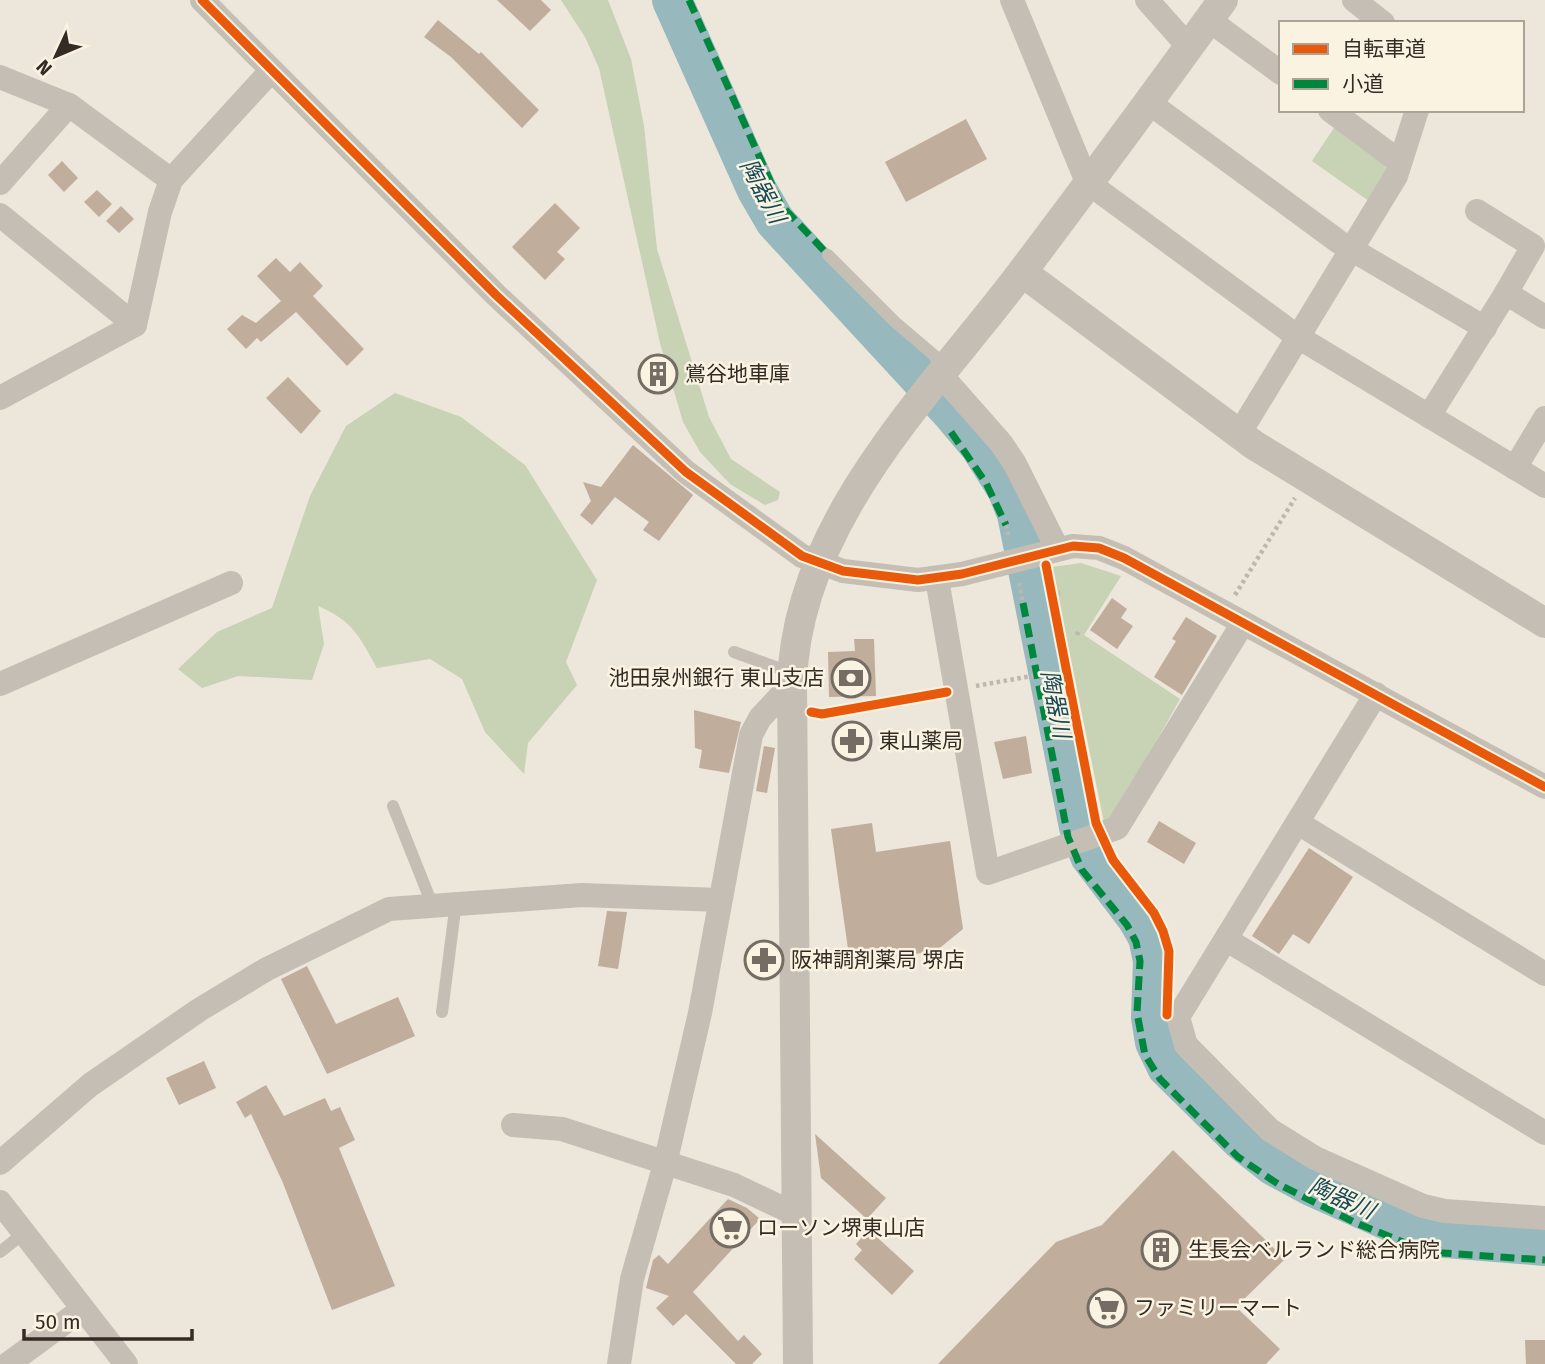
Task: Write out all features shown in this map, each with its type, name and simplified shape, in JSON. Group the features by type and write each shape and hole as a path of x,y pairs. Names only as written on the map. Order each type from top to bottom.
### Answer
{"street":[{"path":"202,0 496,295 686,472 802,556 820,565 849,572 937,579 1099,548 1124,558 1545,787"},
{"path":"1012,0 1087,181 1298,337 1545,486"},
{"path":"1147,0 1188,46"},
{"path":"1358,1 1381,21"},
{"path":"798,1364 792,679 810,584 857,489 1216,10 1279,71"},
{"path":"0,398 135,325 160,212 171,180 271,71"},
{"path":"0,77 69,105 171,180"},
{"path":"1148,102 1350,249 1485,328"},
{"path":"0,183 69,105"},
{"path":"1334,112 1400,162"},
{"path":"1239,435 1396,176 1417,112"},
{"path":"1429,416 1533,246 1476,211"},
{"path":"0,215 135,325"},
{"path":"1022,272 1239,435 1545,623"},
{"path":"1506,293 1545,317"},
{"path":"936,381 1001,443 1015,464 1035,562"},
{"path":"1515,468 1545,418"},
{"path":"937,579 988,873 1117,828 1234,618"},
{"path":"0,684 231,583"},
{"path":"619,1364 632,1279 665,1164 700,1013 751,735 760,719 792,679"},
{"path":"1376,694 1178,1017 1180,1031 1186,1045 1270,1130 1315,1158 1423,1206 1445,1211 1545,1218"},
{"path":"1298,823 1545,974"},
{"path":"0,1163 90,1084 210,1003 267,969 389,909 582,895 720,900"},
{"path":"1227,940 1545,1133"},
{"path":"513,1125 562,1129 734,1185 795,1214"},
{"path":"0,1202 127,1364"},
{"path":"8,1364 83,1309"}],"lane":[{"path":"828,255 895,322 936,381"},
{"path":"734,652 792,679"},
{"path":"393,806 444,903 442,1012"},
{"path":"0,1252 24,1233"}],"path":[{"path":"1234,618 1299,492"},
{"path":"1035,562 1052,594 1089,838 1113,860 1154,914 1163,932 1169,951 1168,1002"},
{"path":"1023,603 1035,562"},
{"path":"1052,594 1060,593"},
{"path":"970,687 1037,675"},
{"path":"811,712 822,714 942,692"}],"green space":[{"path":"561,0 608,0 631,59 644,126 657,249 709,417 731,459 780,492 778,500 765,505 730,484 700,452 683,422 660,343 599,68 585,37"},
{"path":"1336,125 1384,157 1386,171 1369,201 1312,161"},
{"path":"395,393 461,417 525,465 597,580 566,662 577,685 528,743 524,774 485,732 462,679 430,659 377,668 354,631 339,618 318,606 324,644 312,680 238,676 202,688 178,669 217,632 272,608 310,496 346,426"},
{"path":"1081,563 1121,576 1084,635 1180,699 1113,818 1104,822 1052,567"}],"building":[{"path":"497,0 541,0 551,10 530,31"},
{"path":"438,20 479,54 481,52 539,110 522,128 451,57 424,37"},
{"path":"966,119 987,159 906,202 885,162"},
{"path":"62,161 78,178 64,192 48,175"},
{"path":"97,190 112,204 99,217 84,202"},
{"path":"555,203 580,228 557,252 565,259 545,280 512,247"},
{"path":"121,206 134,219 119,233 106,221"},
{"path":"276,258 290,272 300,262 323,286 313,296 364,349 347,366 296,312 261,342 257,338 246,349 227,329 242,315 256,323 281,301 257,276"},
{"path":"288,377 321,411 301,434 266,398"},
{"path":"633,445 693,495 659,541 643,530 649,522 615,497 592,525 580,515 591,501 583,482 601,487"},
{"path":"1112,598 1127,609 1121,618 1133,626 1117,649 1090,630"},
{"path":"1186,617 1217,636 1182,695 1154,677 1176,641 1172,639"},
{"path":"854,639 874,639 876,696 829,697 828,652 855,651"},
{"path":"694,710 741,722 729,773 699,768 702,750 695,748"},
{"path":"1026,736 1032,773 1003,779 994,742"},
{"path":"764,746 775,748 767,793 756,791"},
{"path":"1159,821 1196,843 1184,864 1147,842"},
{"path":"872,823 876,852 950,841 963,929 936,951 850,963 831,829"},
{"path":"1309,848 1353,877 1309,944 1293,934 1279,954 1252,936"},
{"path":"607,911 627,912 618,969 598,966"},
{"path":"307,966 336,1024 398,997 415,1036 327,1074 281,979"},
{"path":"204,1061 216,1088 179,1105 166,1078"},
{"path":"266,1085 284,1116 325,1098 331,1111 340,1107 355,1140 339,1148 395,1286 332,1310 283,1183 251,1114 245,1118 236,1102"},
{"path":"815,1134 886,1198 867,1219 821,1178"},
{"name":"生長会ベルランド総合病院","path":"1173,1150 1285,1259 1236,1307 1280,1349 1266,1364 938,1364 1056,1242 1102,1225"},
{"path":"728,1199 747,1208 760,1219 693,1292 738,1341 744,1335 762,1354 752,1364 736,1364 686,1314 673,1326 656,1308 669,1296 646,1288 653,1260 659,1255 668,1264"},
{"path":"869,1230 914,1271 892,1295 854,1259 862,1250 856,1244"},
{"path":"1525,1340 1545,1340 1545,1364 1526,1364"}],"waterway":[{"name":"陶器川","path":"672,0 757,190 775,221 953,414 980,446 1007,489 1017,514 1079,827 1090,856 1137,918 1148,937 1153,961 1151,1017 1155,1042 1167,1067 1241,1140 1274,1166 1311,1186 1412,1231 1434,1237 1545,1246"}],"marked path":[{"path":"689,0 781,205 828,255"},
{"path":"951,432 986,483 1006,525"},
{"path":"1023,603 1068,837 1082,870 1127,925 1136,942 1140,961 1137,1013 1145,1055 1160,1079 1238,1157 1278,1184 1356,1223 1428,1252 1545,1260"}],"cycle path":[{"path":"202,0 496,295 686,472 802,556 843,571 918,580 962,574 1073,546 1099,548 1124,558 1545,787"},
{"path":"1046,565 1096,823 1113,860 1154,913 1163,931 1169,951 1167,1015"},
{"path":"811,712 822,714 947,692"}],"place":[{"name":"鴬谷地車庫","path":"658,374"},
{"name":"池田泉州銀行 東山支店","path":"851,678"},
{"name":"東山薬局","path":"852,741"},
{"name":"阪神調剤薬局 堺店","path":"764,960"},
{"name":"ローソン堺東山店","path":"730,1228"},
{"name":"生長会ベルランド総合病院","path":"1161,1250"},
{"name":"ファミリーマート","path":"1107,1308"}]}
